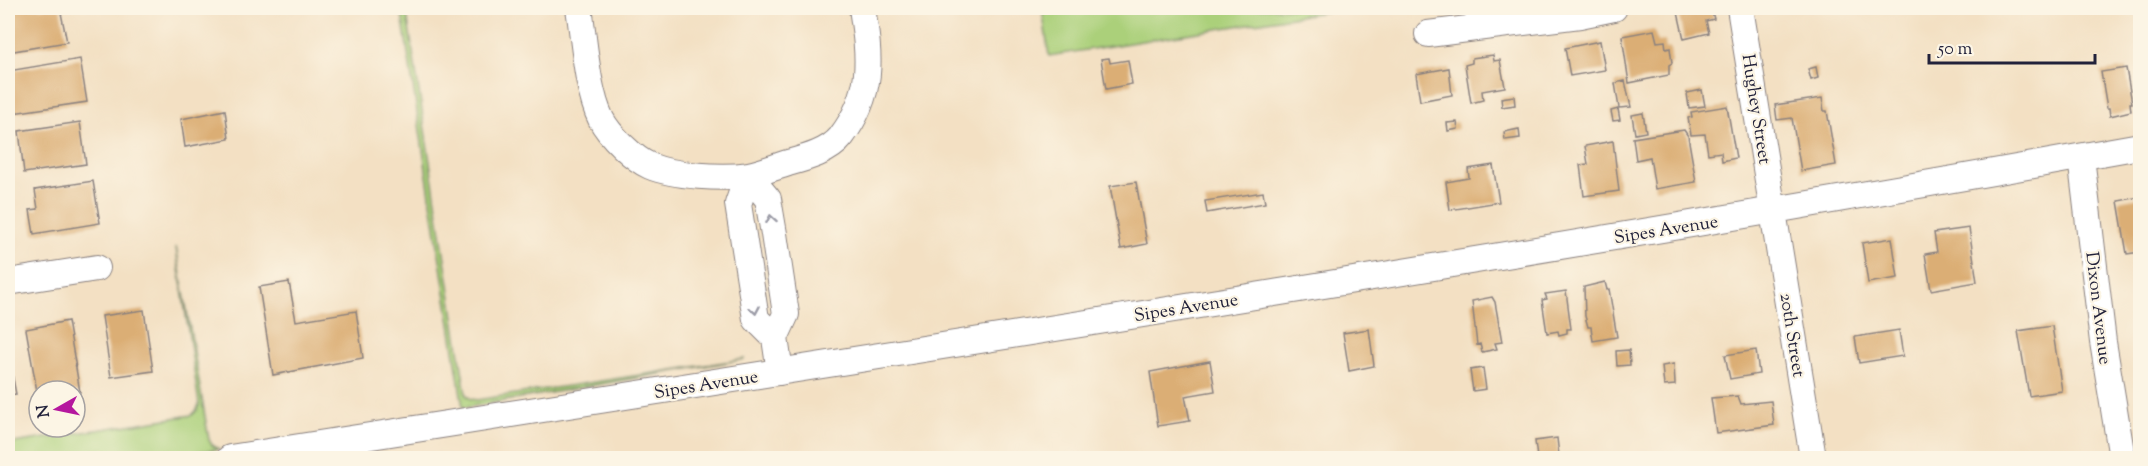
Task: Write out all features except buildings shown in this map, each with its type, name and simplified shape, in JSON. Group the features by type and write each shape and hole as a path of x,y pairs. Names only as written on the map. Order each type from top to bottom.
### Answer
{"street":[{"path":"579,8 592,92 601,119 620,144 649,166 696,176 748,175 815,155 839,140 856,115 867,84 869,51 862,8"},
{"path":"1428,34 1580,15 1614,8"},
{"name":"Hughey Street","path":"1740,8 1774,211"},
{"name":"Sipes Avenue","path":"230,459 1774,211 2140,146"},
{"name":"Dixon Avenue","path":"2081,157 2103,342 2122,459"},
{"path":"748,175 768,200 786,314 775,338 780,372"},
{"path":"748,175 738,204 756,319 775,338"},
{"name":"20th Street","path":"1774,211 1813,459"},
{"path":"8,282 98,268"},
{"path":"749,274 779,270"}],"green space":[{"path":"401,8 406,8 466,395 477,400 745,359 463,408"},
{"path":"1042,8 1348,8 1049,56"},
{"path":"176,247 209,440 219,449 156,458 8,458 8,444 40,439 87,439 87,432 192,415 199,404"}]}
